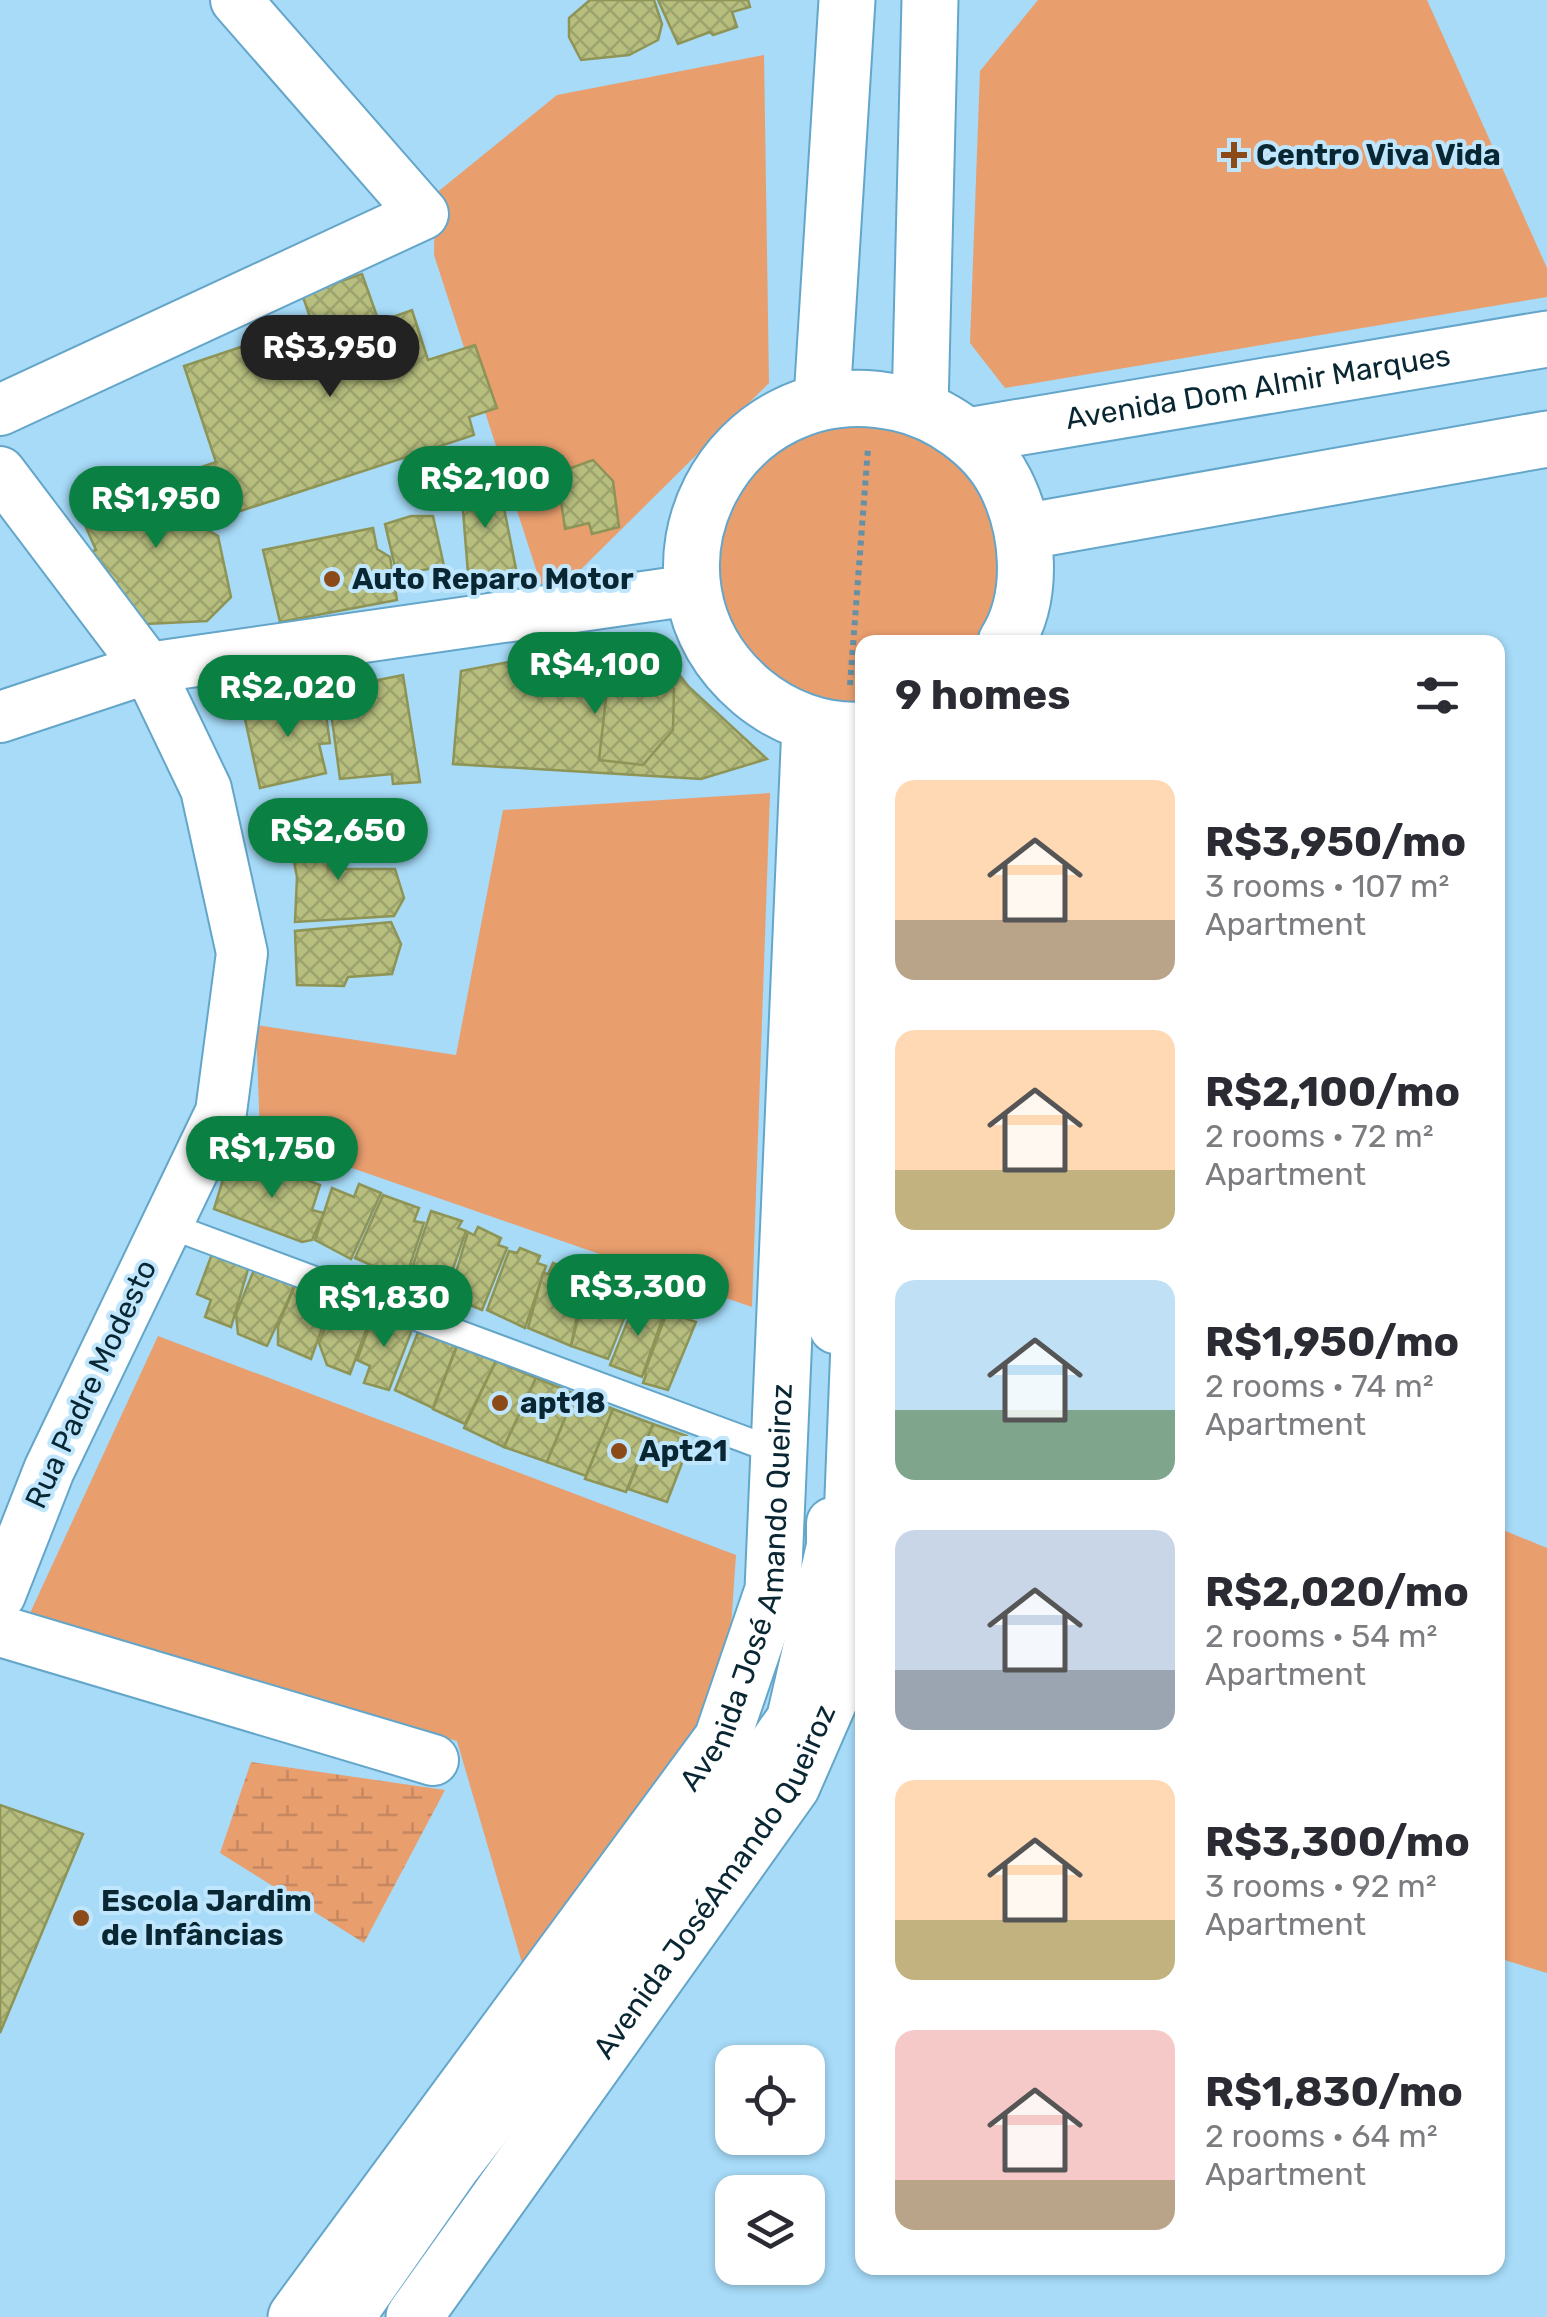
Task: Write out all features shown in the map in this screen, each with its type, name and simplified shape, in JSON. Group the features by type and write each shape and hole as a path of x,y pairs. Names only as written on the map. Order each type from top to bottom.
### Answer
{"main road":[{"path":"846,0 871,402"},
{"path":"871,402 930,21 964,0"},
{"name":"Avenida Dom Almir Marques","path":"967,436 1547,339"},
{"path":"840,729 767,704 731,674 706,634 692,590 692,540 706,492 736,450 775,418 871,402 967,436 1004,480 1024,532 1025,586 1008,635"},
{"path":"1024,532 1547,439"},
{"name":"Avenida José Amando Queiroz","path":"296,2317 722,1739 773,1590 840,729"},
{"name":"Avenida JoséAmando Queiroz","path":"414,2317 792,1786 833,1692 850,1598 855,1460"}],"street":[{"path":"0,410 423,214 236,0"},
{"name":"Rua Padre Modesto","path":"0,472 148,668 206,789 242,953 221,1112 49,1470 0,1595"},
{"path":"0,717 148,668 692,590"},
{"path":"348,2317 455,2166 707,1840 792,1720 832,1546 840,729"},
{"path":"0,1631 433,1760"}],"lane":[{"path":"164,1224 781,1453"}],"path":[{"path":"840,729 871,402"}],"green space":[{"path":"1038,0 1427,0 1547,268 1547,297 1005,388 970,343 980,71"},
{"path":"764,55 769,383 547,603 434,255 435,194 557,95"},
{"path":"835,425 876,425 906,432 928,443 967,476 993,520 999,545 995,598 980,635 855,635 855,706 802,698 771,681 747,657 729,628 718,595 715,560 720,526 733,495 754,467 782,446"},
{"path":"770,793 752,1307 260,1136 256,1025 456,1055 503,810"},
{"path":"158,1336 736,1555 728,1669 676,1773 522,1963 457,1741 25,1624"},
{"path":"1505,1531 1547,1548 1547,1973 1505,1960"},
{"path":"251,1762 445,1790 364,1943 220,1853"}],"building":[{"path":"590,0 654,0 662,24 658,40 629,55 581,60 569,37 569,18"},
{"path":"658,0 748,0 750,7 732,12 737,27 678,44"},
{"path":"362,274 379,322 412,310 428,360 475,345 497,408 469,417 474,435 225,516 202,486 196,469 216,462 184,366 312,323 302,294"},
{"path":"593,460 613,481 619,527 592,534 589,523 565,529 557,473"},
{"path":"486,468 492,504 503,503 517,574 469,586 460,473"},
{"path":"130,472 143,502 191,481 196,523 218,536 231,597 207,621 146,624 88,553 96,550 73,498"},
{"path":"411,516 433,516 444,566 397,575 385,524"},
{"name":"Auto Reparo Motor","path":"373,528 377,549 390,557 397,600 280,622 263,550"},
{"path":"651,639 689,687 767,759 701,779 453,764 461,671"},
{"path":"648,659 674,689 673,730 643,765 599,760 610,663"},
{"path":"403,675 420,782 393,784 392,774 340,779 328,690"},
{"path":"323,694 330,743 319,744 326,773 260,788 243,710"},
{"path":"328,824 328,869 395,869 404,898 394,916 295,922 297,877 287,826"},
{"path":"391,922 401,944 392,974 348,977 344,986 297,985 295,931"},
{"path":"248,1157 320,1185 312,1210 324,1213 312,1240 302,1242 214,1209 225,1173 242,1178"},
{"path":"359,1184 381,1193 351,1259 315,1240 332,1188 354,1197"},
{"path":"383,1195 419,1208 414,1221 424,1223 405,1280 355,1258"},
{"path":"431,1211 462,1221 458,1228 466,1231 444,1295 408,1280"},
{"path":"478,1227 501,1238 498,1245 507,1248 482,1310 449,1296 468,1232 474,1235"},
{"path":"520,1248 540,1256 537,1263 546,1266 525,1328 487,1310 509,1251 517,1253"},
{"path":"212,1254 249,1266 231,1327 205,1317 211,1300 197,1294"},
{"path":"553,1263 577,1274 576,1286 582,1290 571,1346 528,1328 543,1273 548,1274"},
{"path":"254,1270 295,1285 267,1346 238,1334 236,1314"},
{"path":"596,1279 621,1287 619,1296 631,1301 608,1359 571,1346 586,1288 591,1289"},
{"path":"295,1285 332,1300 311,1359 278,1345 278,1326"},
{"path":"636,1300 665,1311 642,1377 610,1365"},
{"path":"336,1301 372,1314 350,1374 327,1365 319,1343"},
{"path":"667,1312 696,1322 668,1390 643,1383"},
{"path":"374,1314 413,1327 389,1390 364,1383 370,1366 357,1360"},
{"path":"418,1332 457,1345 433,1408 395,1390"},
{"path":"457,1346 496,1361 465,1424 433,1409"},
{"name":"apt18","path":"496,1361 536,1378 504,1447 464,1428"},
{"path":"536,1378 575,1394 547,1462 504,1447"},
{"path":"575,1394 613,1409 586,1476 547,1462"},
{"name":"Apt21","path":"613,1409 653,1424 626,1492 585,1479"},
{"path":"653,1424 687,1436 690,1442 667,1502 628,1489"},
{"path":"0,1805 83,1834 0,2033"}],"place":[{"name":"Centro Viva Vida","path":"1234,155"},
{"name":"Auto Reparo Motor","path":"332,579"},
{"name":"apt18","path":"500,1403"},
{"name":"Apt21","path":"619,1451"},
{"name":"Escola Jardim de Infâncias","path":"81,1918"}]}
